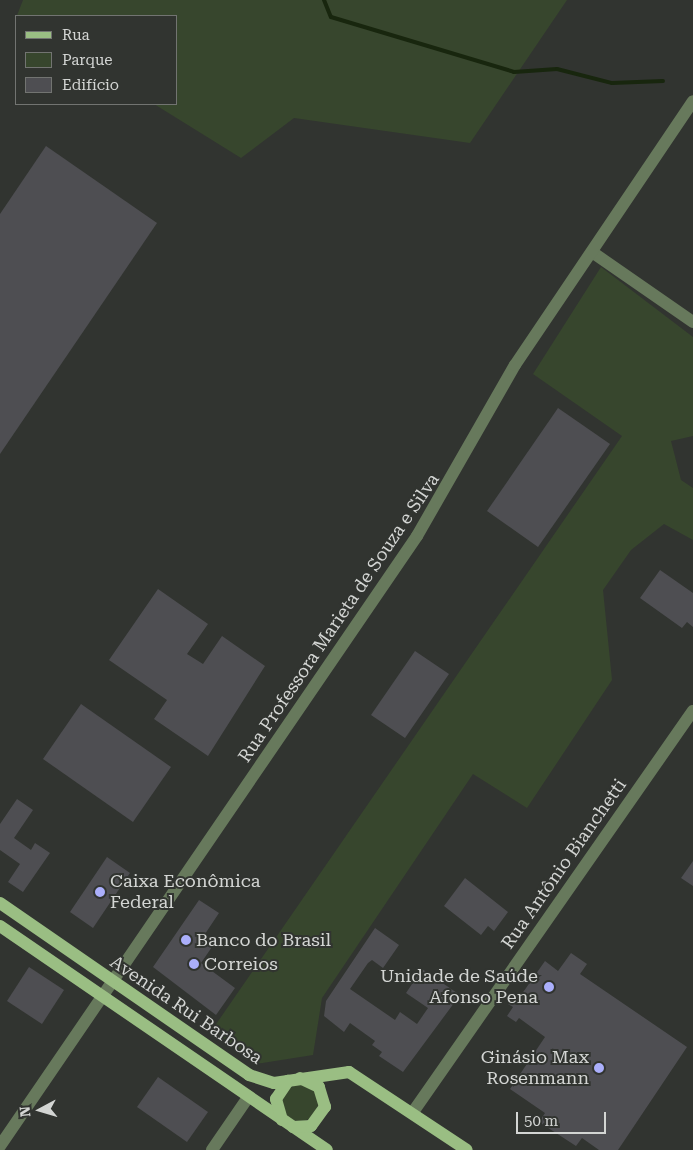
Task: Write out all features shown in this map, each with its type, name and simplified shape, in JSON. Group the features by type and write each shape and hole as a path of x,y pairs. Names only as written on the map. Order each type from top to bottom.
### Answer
{"main road":[{"name":"Avenida Rui Barbosa","path":"0,903 249,1075 261,1081 294,1080 349,1072 467,1150"},
{"name":"Avenida Rui Barbosa","path":"0,926 327,1150"},
{"path":"294,1080 319,1087 325,1106 311,1126 288,1124 276,1100 294,1080"}],"street":[{"name":"Rua Professora Marieta de Souza e Silva","path":"0,1146 427,522 515,365 693,101"},
{"path":"592,252 693,322"},
{"name":"Rua Antônio Bianchetti","path":"412,1112 693,710"},
{"path":"212,1150 249,1096"}],"green space":[{"path":"23,0 567,0 470,143 294,118 241,158 156,105 178,105 178,15 17,15"},
{"path":"601,267 693,337 693,436 671,441 681,480 693,488 693,540 664,524 631,550 603,590 612,680 527,808 473,774 322,998 313,1055 256,1064 212,1030 622,436 533,374"},
{"path":"300,1085 307,1086 313,1090 317,1096 317,1110 313,1116 307,1120 300,1121 293,1120 287,1116 283,1110 282,1103 283,1096 287,1090 293,1086"}],"building":[{"path":"46,146 157,223 0,454 0,214"},
{"path":"558,408 610,444 538,547 487,511"},
{"path":"660,570 693,593 693,627 687,622 682,628 640,598"},
{"path":"158,589 208,624 187,654 203,664 222,636 265,666 208,756 154,719 167,700 109,660"},
{"path":"415,651 449,674 405,738 371,715"},
{"path":"81,704 171,767 133,822 43,759"},
{"path":"17,799 33,810 14,838 31,850 35,843 50,853 23,892 8,882 20,864 0,850 0,824"},
{"name":"Caixa Econômica Federal","path":"107,857 130,873 93,928 70,912"},
{"path":"693,861 693,886 681,878"},
{"path":"465,878 508,912 494,931 488,926 481,935 444,906"},
{"path":"199,900 219,913 203,937 214,944 201,963 235,988 216,1015 153,967"},
{"path":"375,928 399,945 383,968 372,960 368,963 350,989 395,1020 400,1012 417,1024 428,1008 406,993 422,969 460,995 403,1072 379,1056 382,1052 372,1045 375,1041 350,1023 344,1032 324,1016 326,1001"},
{"name":"Ginásio Max Rosenmann","path":"571,953 587,964 580,974 687,1047 618,1150 599,1150 582,1138 576,1146 539,1122 545,1113 510,1089 545,1037 519,1018 516,1022 507,1016 513,1007 508,1004 514,994 519,998 545,961 558,971"},
{"path":"29,967 64,990 42,1024 7,1001"},
{"path":"158,1077 208,1112 187,1142 137,1107"}],"waterway":[{"path":"324,0 331,17 514,72 557,69 612,83 663,81"}],"place":[{"name":"Caixa Econômica Federal","path":"100,892"},
{"name":"Banco do Brasil","path":"186,940"},
{"name":"Correios","path":"194,964"},
{"name":"Unidade de Saúde Afonso Pena","path":"549,987"},
{"name":"Ginásio Max Rosenmann","path":"599,1068"}]}
